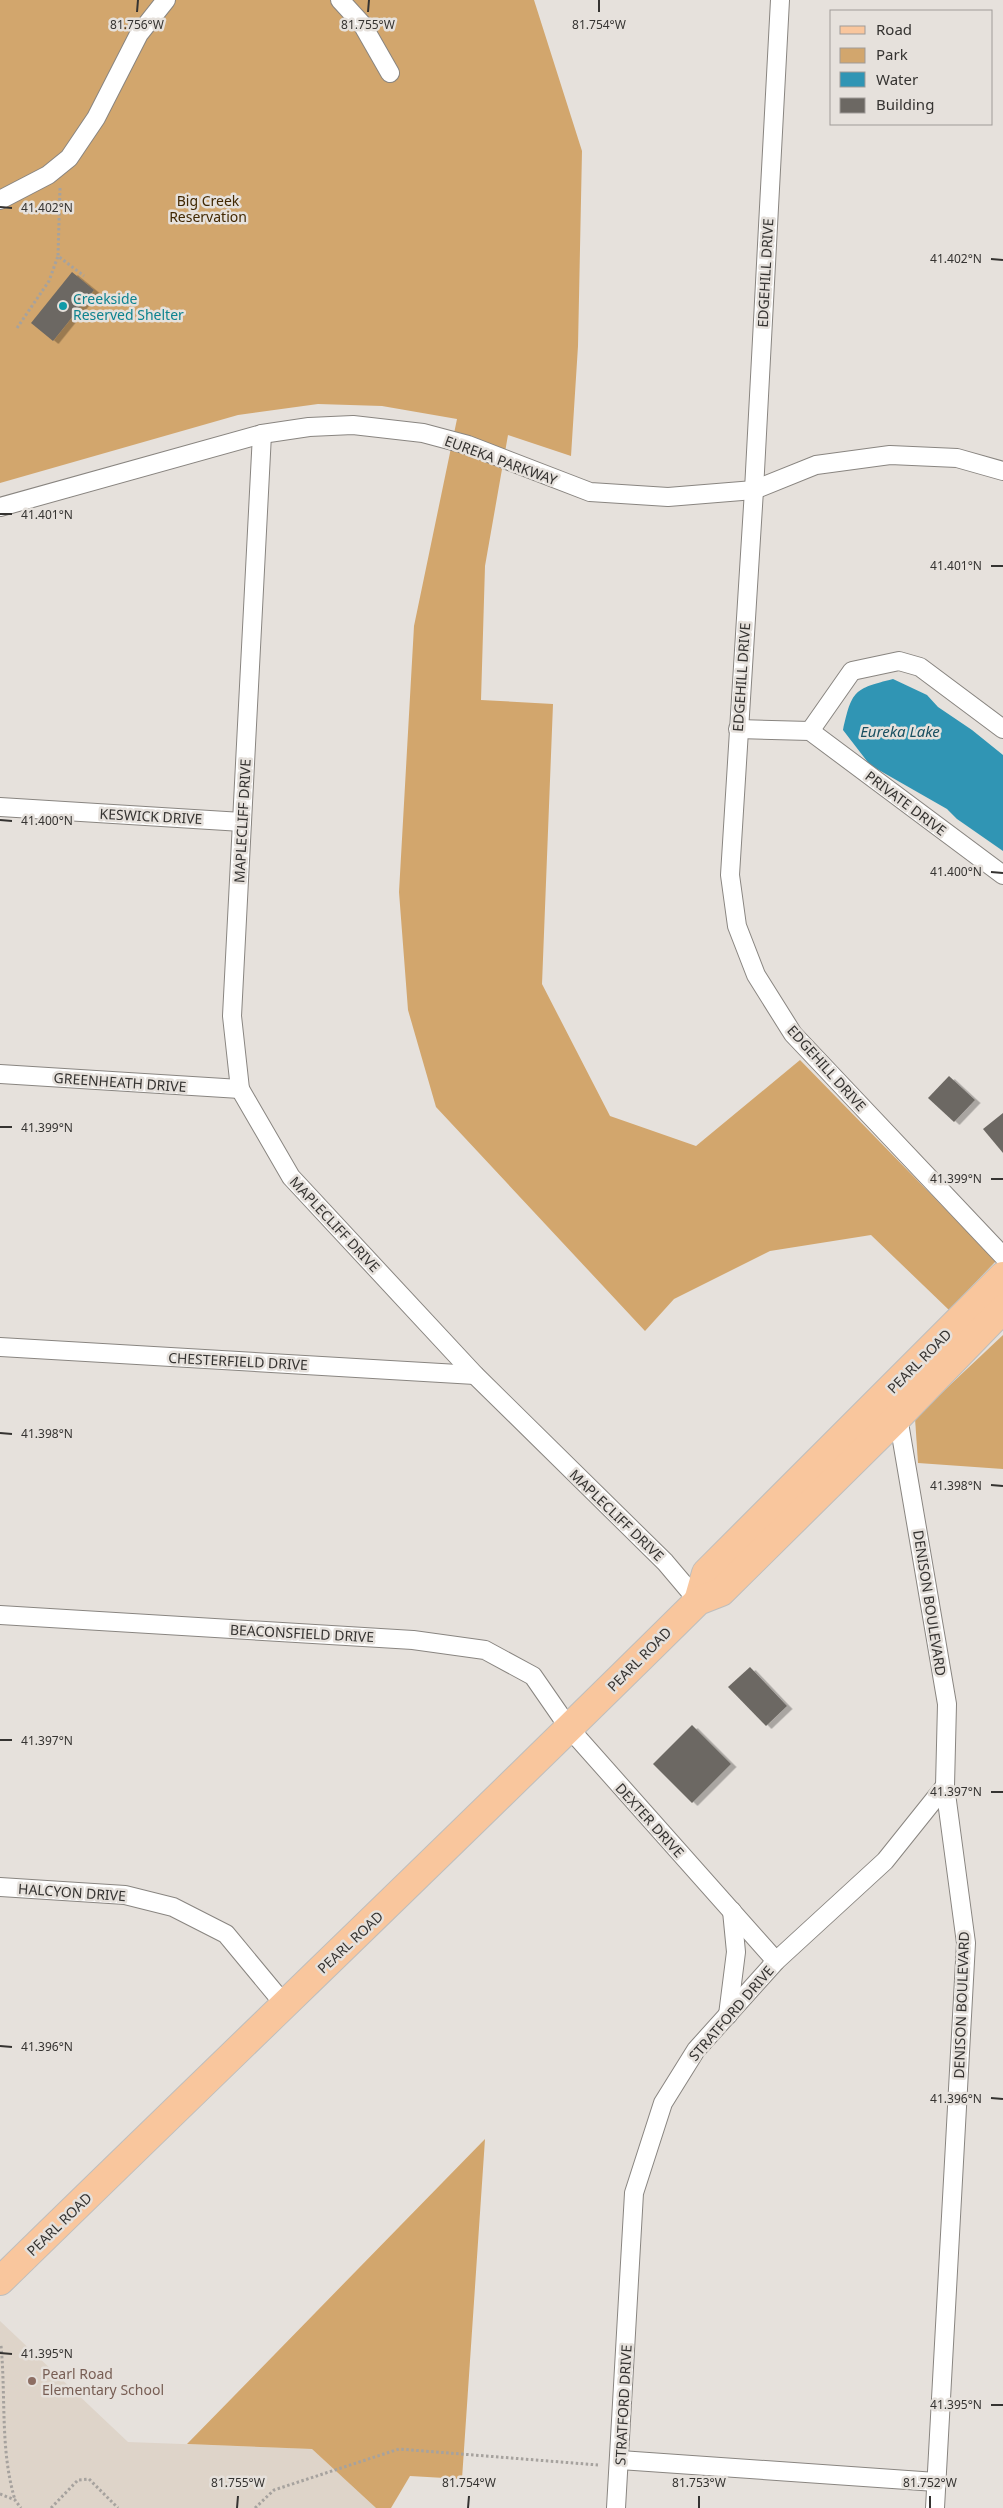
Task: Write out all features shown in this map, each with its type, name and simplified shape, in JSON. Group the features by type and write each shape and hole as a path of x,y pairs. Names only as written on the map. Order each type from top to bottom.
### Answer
{"main road":[{"name":"PEARL ROAD","path":"698,1601 706,1573 1003,1276"},
{"name":"PEARL ROAD","path":"0,2281 382,1911 698,1601 721,1592 1003,1310"}],"street":[{"path":"0,200 59,167 82,142 139,34 166,0"},
{"path":"340,0 362,24 390,73"},
{"name":"EDGEHILL DRIVE","path":"780,0 754,490 730,875 737,926 756,975 793,1034 1003,1256"},
{"name":"EUREKA PARKWAY","path":"0,507 262,434 309,427 353,426 423,433 468,445 590,492 668,498 754,490 816,465 890,454 957,458 1003,471"},
{"name":"MAPLECLIFF DRIVE","path":"262,434 232,1016 240,1089 290,1177 475,1375 666,1562 698,1601"},
{"path":"738,729 810,730 852,671 899,661 920,667 1003,730"},
{"name":"PRIVATE DRIVE","path":"810,730 1003,875"},
{"name":"KESWICK DRIVE","path":"0,807 242,822"},
{"name":"GREENHEATH DRIVE","path":"0,1074 240,1089"},
{"name":"CHESTERFIELD DRIVE","path":"0,1347 475,1375"},
{"name":"DENISON BOULEVARD","path":"898,1417 946,1704 945,1786 966,1943 935,2508"},
{"name":"BEACONSFIELD DRIVE","path":"0,1615 413,1640 486,1650 533,1676 569,1728"},
{"name":"DEXTER DRIVE","path":"569,1728 776,1961"},
{"name":"STRATFORD DRIVE","path":"616,2508 634,2193 663,2103 696,2050 776,1961 885,1861 945,1786"},
{"name":"HALCYON DRIVE","path":"0,1887 126,1895 173,1907 226,1934 284,2004"},
{"path":"728,2015 736,1952 732,1912"},
{"path":"620,2460 936,2482"}],"path":[{"path":"17,328 49,281 58,256 61,200 59,167"},
{"path":"58,256 84,276"},
{"path":"0,2346 4,2456 7,2477 15,2500 22,2508"},
{"path":"255,2508 274,2490 398,2450 598,2464"},
{"path":"51,2508 78,2480 89,2479 118,2508"},
{"path":"0,2494 15,2500"}],"shaded area":[{"name":"Pearl Road Elementary School","path":"0,2321 128,2442 312,2449 376,2508 0,2508"}],"green space":[{"name":"Big Creek Reservation","path":"0,0 534,0 582,151 578,346 571,456 508,435 485,566 481,700 553,704 542,984 610,1116 696,1146 800,1060 996,1261 949,1310 871,1235 770,1251 674,1299 645,1331 436,1107 408,1010 399,892 414,626 457,419 382,406 318,404 238,415 0,483"},
{"path":"1003,1335 1003,1469 918,1463 915,1418"},
{"path":"485,2139 462,2479 410,2476 391,2508 376,2508 312,2449 187,2444"}],"water":[{"name":"Eureka Lake","path":"893,679 927,695 938,707 972,730 1003,755 1003,851 957,819 947,809 870,765 843,730 852,699 857,693 862,689"}],"building":[{"name":"Creekside Reserved Shelter","path":"72,272 94,290 53,341 31,323"},
{"path":"949,1076 975,1100 954,1122 928,1098"},
{"path":"1003,1113 1003,1153 983,1129"},
{"path":"750,1667 787,1706 766,1726 728,1687"},
{"path":"692,1725 731,1764 692,1803 653,1764"}],"place":[{"name":"Creekside Reserved Shelter","path":"63,306"},
{"name":"Pearl Road Elementary School","path":"32,2381"}]}
